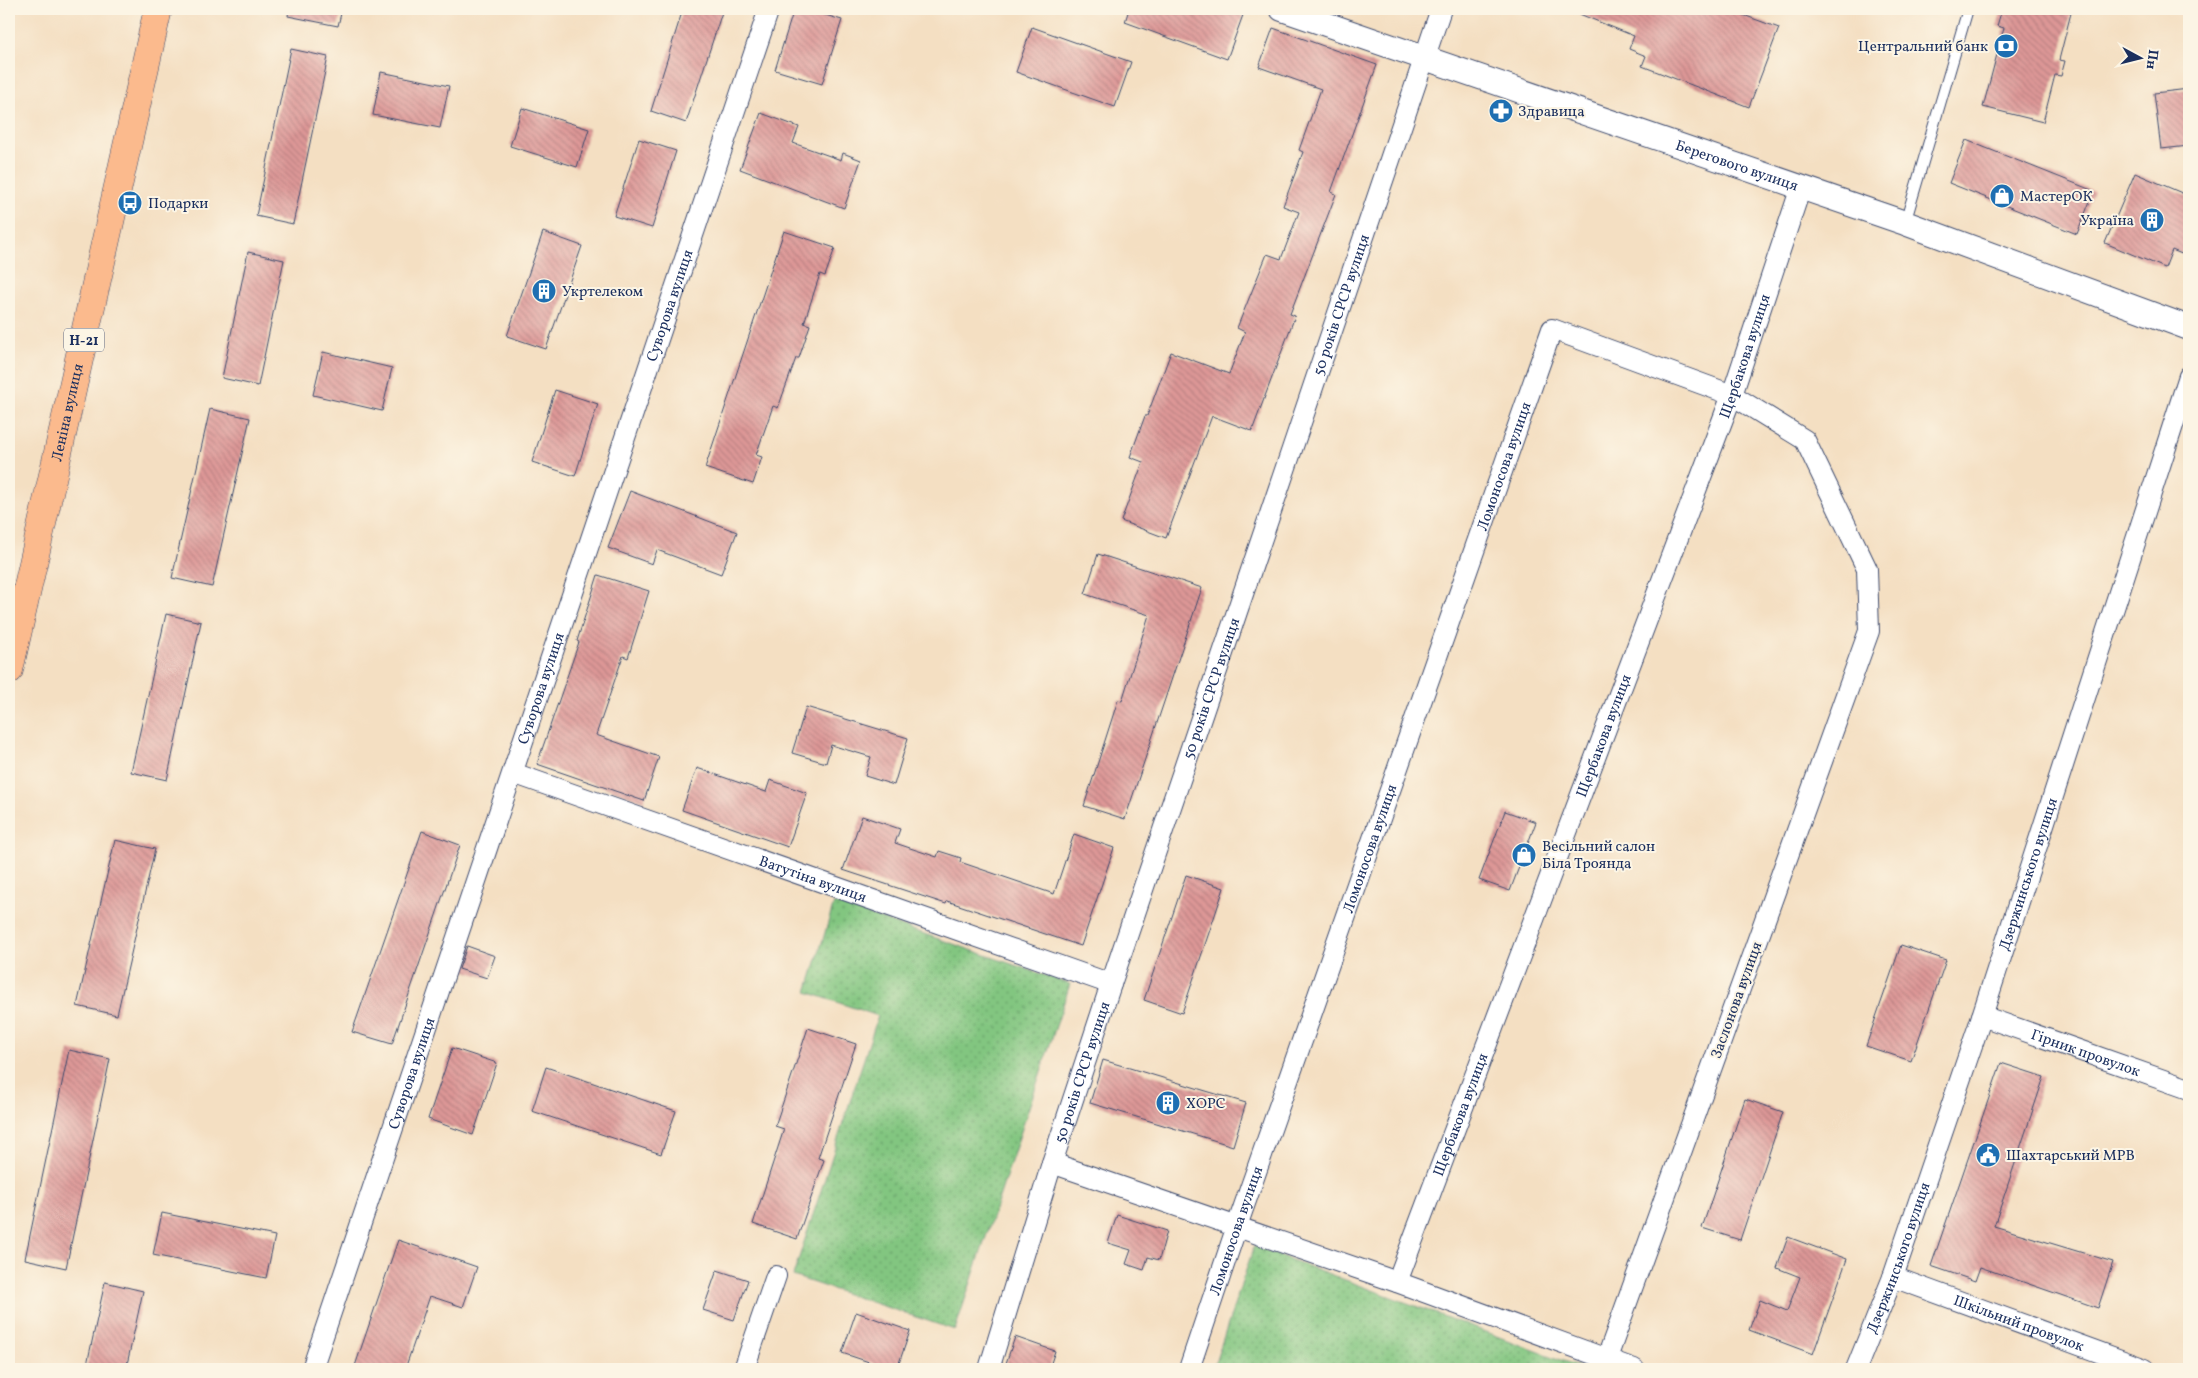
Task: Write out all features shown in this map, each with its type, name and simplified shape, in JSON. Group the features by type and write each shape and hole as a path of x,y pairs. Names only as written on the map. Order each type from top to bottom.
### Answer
{"main road":[{"name":"Леніна вулиця","path":"9,670 153,10"}],"street":[{"name":"Суворова вулиця","path":"312,1369 769,9"},
{"name":"Берегового вулиця","path":"1282,9 1905,223 2189,328"},
{"name":"50 років СРСР вулиця","path":"989,1369 1052,1163 1111,984 1442,9"},
{"name":"Щербакова вулиця","path":"1397,1282 1732,394 1801,187"},
{"name":"Ломоносова вулиця","path":"1189,1369 1237,1226 1552,329 1732,394"},
{"name":"Дзержинського вулиця","path":"1856,1369 1893,1277 1982,1016 2189,376"},
{"name":"Заслонова вулиця","path":"1605,1364 1869,631 1867,568 1805,440 1732,394"},
{"name":"Ватутіна вулиця","path":"513,773 1111,984"},
{"name":"Гірник провулок","path":"1982,1016 2189,1089"},
{"path":"1052,1163 1397,1282 1605,1364 1634,1369"},
{"path":"744,1369 776,1276"},
{"name":"Шкільний провулок","path":"1893,1277 2145,1369"}],"lane":[{"path":"1905,223 1968,9"}],"green space":[{"path":"834,903 1070,984 955,1330 793,1276 878,1016 807,992"},
{"path":"1254,1246 1585,1369 1213,1369"}],"building":[{"path":"289,9 342,9 338,26 288,16"},
{"path":"683,9 723,9 686,123 651,111"},
{"path":"794,9 805,9 842,20 822,84 775,70"},
{"path":"1129,9 1226,9 1243,15 1227,59 1125,22"},
{"path":"1567,9 1727,9 1779,28 1749,107 1642,66 1646,56 1629,49 1634,36"},
{"path":"2002,9 2072,9 2059,60 2065,61 2061,76 2055,75 2043,122 1983,107 2004,28 1997,26"},
{"path":"1032,27 1131,62 1115,107 1016,72"},
{"path":"1273,28 1377,65 1331,192 1336,194 1290,314 1295,316 1252,431 1212,416 1166,538 1121,521 1143,462 1130,457 1171,352 1229,374 1245,332 1237,328 1267,254 1281,259 1299,212 1283,206 1303,152 1299,150 1321,89 1259,67"},
{"path":"291,49 328,57 293,224 256,216"},
{"path":"381,72 449,86 440,128 373,115"},
{"path":"2189,89 2189,146 2161,149 2154,93"},
{"path":"522,108 589,129 577,167 510,146"},
{"path":"761,113 799,127 793,143 841,160 843,153 861,160 844,208 740,169"},
{"path":"639,139 676,151 652,228 614,216"},
{"path":"1966,140 2094,191 2077,234 1949,183"},
{"name":"Україна","path":"2135,173 2189,196 2189,257 2172,250 2165,268 2105,243"},
{"path":"784,231 835,248 825,276 820,274 804,323 810,325 799,358 796,358 778,408 773,406 756,455 762,457 753,484 705,468"},
{"name":"Укртелеком","path":"543,232 582,246 546,349 507,336"},
{"path":"248,252 284,260 258,386 222,378"},
{"path":"323,352 392,368 382,411 313,395"},
{"path":"555,390 598,404 575,476 532,462"},
{"path":"210,409 250,418 212,587 172,578"},
{"path":"630,491 737,532 721,574 657,550 652,564 608,548"},
{"path":"1098,554 1202,588 1125,819 1084,806 1118,700 1122,701 1149,615 1085,594"},
{"path":"598,575 649,591 628,658 623,656 596,735 659,757 644,801 537,764 579,642 577,641"},
{"path":"166,614 201,622 167,780 131,772"},
{"path":"806,707 908,738 894,785 865,776 871,757 831,745 826,763 792,753"},
{"path":"697,768 766,792 770,780 807,793 788,847 682,810"},
{"path":"1505,811 1536,822 1510,891 1479,880"},
{"path":"862,816 900,829 895,843 937,857 939,851 961,858 960,862 1054,894 1074,834 1114,848 1081,946 947,901 946,904 843,870"},
{"path":"422,831 460,845 392,1044 352,1032"},
{"path":"115,840 155,849 117,1015 77,1006"},
{"path":"1186,875 1224,888 1182,1013 1144,1000"},
{"path":"1901,945 1946,960 1911,1061 1866,1046"},
{"path":"467,946 495,956 487,978 459,969"},
{"path":"808,1028 856,1044 818,1158 824,1160 797,1239 753,1224 784,1129 775,1126"},
{"path":"452,1048 497,1063 473,1135 428,1119"},
{"path":"69,1050 110,1059 66,1268 25,1259"},
{"name":"ХОРС","path":"1103,1060 1246,1103 1233,1146 1090,1103"},
{"path":"2001,1063 2044,1077 1994,1226 2113,1262 2098,1308 1980,1267 1975,1281 1931,1266"},
{"path":"546,1067 676,1111 661,1154 532,1111"},
{"path":"1745,1099 1783,1112 1740,1240 1702,1228"},
{"path":"162,1213 275,1236 266,1278 153,1255"},
{"path":"1117,1215 1167,1231 1159,1260 1148,1257 1144,1270 1126,1264 1131,1250 1108,1243"},
{"path":"1788,1237 1847,1259 1813,1354 1749,1330 1760,1300 1787,1311 1800,1277 1777,1268"},
{"path":"398,1240 477,1267 463,1307 430,1296 405,1369 354,1369"},
{"path":"717,1270 748,1280 734,1320 703,1310"},
{"path":"105,1282 143,1291 126,1369 86,1369"},
{"path":"856,1312 910,1331 897,1369 890,1369 842,1353"},
{"path":"1015,1337 1055,1351 1049,1369 1004,1369"}],"place":[{"name":"Центральний банк","path":"2006,46"},
{"name":"Здравица","path":"1501,111"},
{"name":"МастерОК","path":"2002,196"},
{"name":"Подарки","path":"130,203"},
{"name":"Україна","path":"2152,220"},
{"name":"Укртелеком","path":"544,291"},
{"name":"Весільний салон Біла Троянда","path":"1524,855"},
{"name":"ХОРС","path":"1168,1103"},
{"name":"Шахтарський МРВ","path":"1988,1155"}]}
